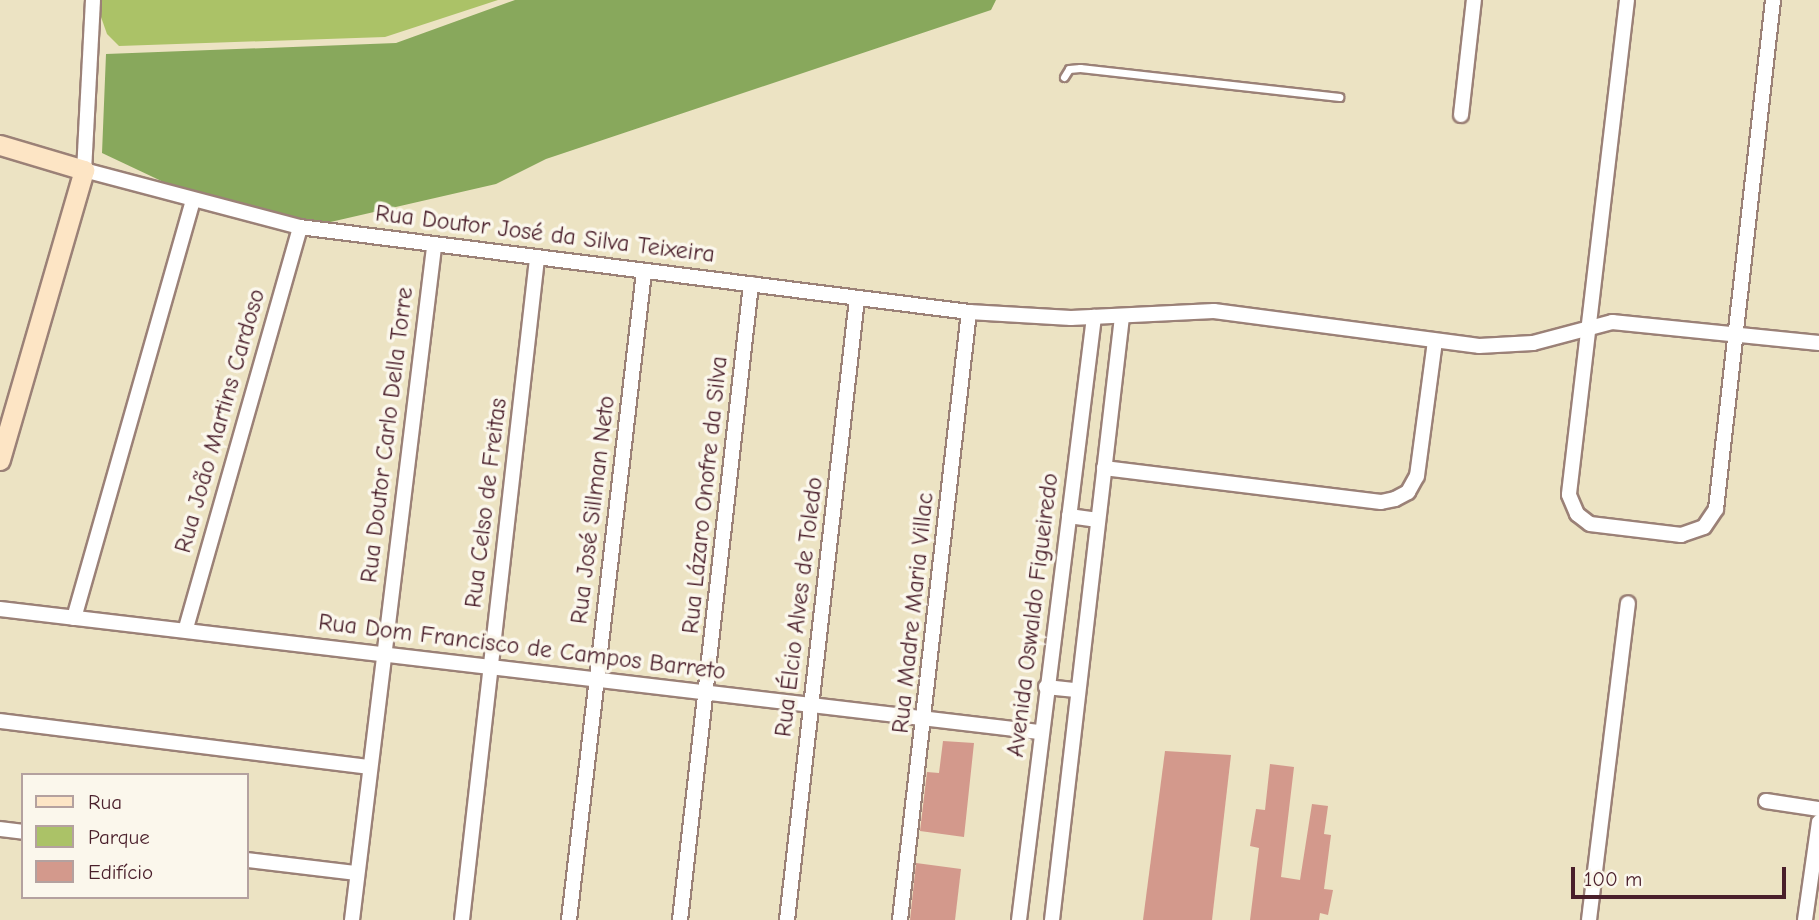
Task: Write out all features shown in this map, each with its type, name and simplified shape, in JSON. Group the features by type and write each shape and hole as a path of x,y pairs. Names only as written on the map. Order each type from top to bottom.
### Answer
{"street":[{"path":"0,460 84,170 93,0"},
{"path":"1461,115 1475,0"},
{"path":"1627,0 1569,489 1573,507 1590,524 1681,535 1704,527 1716,509 1773,0"},
{"name":"Rua Doutor José da Silva Teixeira","path":"0,145 193,201 300,227 434,247 969,312 1094,317 1214,312 1435,341 1515,346 1612,322 1819,343"},
{"path":"74,618 193,201"},
{"name":"Rua João Martins Cardoso","path":"186,628 300,227"},
{"name":"Rua Doutor Carlo Della Torre","path":"352,920 367,766 434,247"},
{"name":"Rua Celso de Freitas","path":"462,920 537,259"},
{"name":"Rua José Sillman Neto","path":"569,920 644,272"},
{"name":"Rua Lázaro Onofre da Silva","path":"680,920 751,284"},
{"name":"Rua Élcio Alves de Toledo","path":"786,920 858,299"},
{"name":"Rua Madre Maria Villac","path":"900,920 969,312"},
{"name":"Avenida Oswaldo Figueiredo","path":"1019,920 1039,732 1094,317"},
{"path":"1052,920 1076,691 1122,317"},
{"path":"1104,468 1381,502 1395,499 1408,492 1417,476 1435,341"},
{"path":"1069,516 1098,520"},
{"path":"1588,920 1628,603"},
{"name":"Rua Dom Francisco de Campos Barreto","path":"0,608 186,628 382,656 597,677 1039,732"},
{"path":"1046,687 1076,691"},
{"path":"0,722 367,766"},
{"path":"1766,801 1819,809"},
{"path":"1805,920 1819,822"},
{"path":"0,829 21,832"},
{"path":"248,860 356,873"}],"lane":[{"path":"1064,77 1069,69 1080,68 1339,97"}],"green space":[{"path":"95,0 498,0 385,37 119,46 107,34"},
{"path":"515,0 996,0 991,10 546,159 496,184 313,226 208,203 102,153 106,54 396,43"}],"building":[{"path":"943,741 974,743 964,837 920,831 927,772 939,773"},
{"path":"1165,751 1231,755 1212,920 1143,920"},
{"path":"1270,764 1294,767 1281,877 1300,880 1312,804 1328,806 1324,834 1331,835 1324,889 1333,890 1328,915 1320,913 1319,920 1250,920 1259,848 1250,846 1256,809 1265,810"},
{"path":"916,863 961,869 955,920 910,920"}]}
